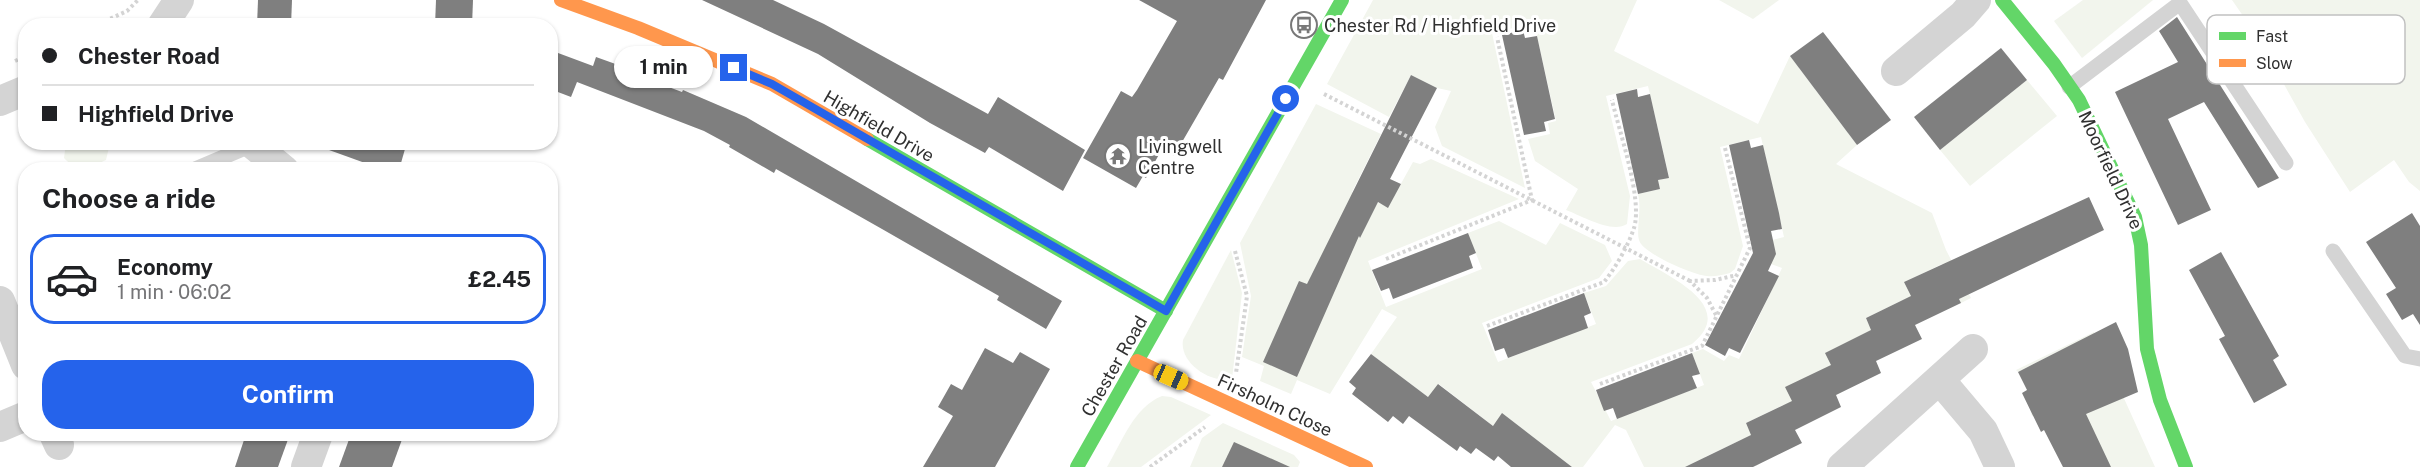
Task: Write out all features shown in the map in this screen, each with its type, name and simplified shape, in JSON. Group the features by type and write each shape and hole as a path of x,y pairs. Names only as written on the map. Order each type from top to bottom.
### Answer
{"main road":[{"name":"Highfield Drive","path":"561,0 639,28 772,84 1166,311"},
{"name":"Chester Road","path":"1077,467 1342,0"},
{"name":"Moorfield Drive","path":"2002,0 2069,87 2099,139 2142,237 2144,328 2148,355 2157,394 2186,467"},
{"name":"Firsholm Close","path":"1137,361 1366,467"}],"street":[{"path":"1896,71 1963,15 1976,0"},
{"path":"0,101 18,93"},
{"path":"259,150 274,162"},
{"path":"0,301 18,345"},
{"path":"1842,467 1973,349"},
{"path":"1940,380 1983,431 2000,467"},
{"path":"0,427 18,419"},
{"path":"306,467 315,441"}],"lane":[{"path":"2069,87 2180,3 2207,44"},
{"path":"2234,84 2286,163"},
{"path":"211,162 238,150"},
{"path":"2333,251 2405,356 2420,359"},
{"path":"1318,467 1327,448"}],"path":[{"path":"112,18 127,11 138,0"},
{"path":"1497,37 1532,201"},
{"path":"1297,80 1690,281 1707,298 1716,315"},
{"path":"1487,326 1604,282 1624,248 1634,228 1635,195 1612,99"},
{"path":"1600,384 1702,346 1750,248 1725,148"},
{"path":"1386,259 1532,201"},
{"path":"1150,467 1214,420 1228,403 1234,390 1247,297 1234,246"},
{"path":"1690,281 1715,280 1737,275"}],"shaded area":[{"path":"1373,0 1637,0 1614,51 1758,124 1790,56 1857,145 1836,164 1932,213 1946,250 1971,298 1961,303 1942,264 1905,282 1923,321 1903,300 1866,318 1884,357 1863,335 1826,353 1844,391 1836,395 1786,387 1803,425 1795,429 1783,405 1746,423 1764,461 1756,466 1743,439 1705,457 1710,467 1644,467 1626,430 1615,425 1583,467 1572,467 1503,414 1493,426 1439,384 1428,397 1371,354 1397,317 1382,309 1330,394 1297,380 1291,394 1260,381 1264,366 1242,357 1251,296 1240,243 1316,104 1381,134 1352,192 1375,204 1377,202 1388,207 1413,162 1420,164 1431,159 1519,199 1368,261 1386,307 1482,269 1468,233 1499,221 1546,245 1560,223 1605,245 1612,261 1599,278 1482,323 1498,362 1596,324 1584,293 1606,286 1628,261 1640,259 1681,283 1694,294 1704,305 1708,317 1704,330 1692,344 1591,382 1611,421 1704,385 1692,353 1703,349 1724,361 1729,355 1739,359 1782,268 1771,264 1757,244 1784,237 1761,137 1720,147 1743,246 1735,269 1730,273 1712,276 1691,272 1658,257 1639,240 1638,194 1660,189 1658,180 1669,177 1648,86 1606,96 1630,196 1627,224 1621,227 1605,226 1566,210 1578,189 1535,161 1528,139 1550,134 1548,123 1556,121 1534,23 1492,33 1525,188 1442,146 1435,127 1451,91 1437,88 1411,75 1389,117 1327,84"},
{"path":"1719,0 1779,0 1753,19"},
{"path":"2083,0 2153,0 2082,58 2054,21"},
{"path":"2232,0 2420,0 2420,191 2409,182 2394,160 2350,192 2284,84 2405,84 2405,15 2242,15"},
{"path":"2027,80 2057,116 1970,186 1940,150"},
{"path":"65,150 108,150 106,160 102,162 68,162 64,158"},
{"path":"1231,250 1242,293 1232,379 1223,380 1206,375 1191,363 1183,348 1183,340"},
{"path":"2094,332 2155,467 2106,467 2093,431 2054,451 2075,394 2032,416 2030,409 2073,388 2061,350 2018,372 2016,370"},
{"path":"1162,396 1171,397 1211,415 1141,467 1107,467 1136,417 1152,401"},
{"path":"1223,423 1294,455 1300,462 1298,467 1190,467 1202,438"}],"building":[{"path":"258,0 292,0 291,18 257,18"},
{"path":"436,0 473,0 472,18 435,18"},
{"path":"702,0 773,0 824,24 988,114 998,97 1085,150 1063,191 989,147 985,153 930,123 818,54"},
{"path":"1139,0 1266,0 1223,80 1219,78 1174,156 1162,149 1146,178 1143,176 1136,188 1083,158 1121,91 1132,97 1177,21"},
{"path":"2177,17 2207,64 2207,84 2219,84 2279,178 2258,188 2204,102 2168,119 2211,210 2178,225 2115,92 2178,62 2159,31"},
{"path":"1523,30 1525,38 1537,36 1555,119 1544,122 1546,131 1524,135 1502,35"},
{"path":"1823,32 1891,120 1857,145 1790,56"},
{"path":"2001,48 2027,80 1940,150 1914,117"},
{"path":"558,53 593,66 596,57 635,71 634,74 682,92 683,90 746,117 1062,301 1046,329 997,300 999,296 776,169 774,173 704,131 577,82 571,97 558,92"},
{"path":"1411,75 1437,88 1390,179 1401,184 1388,208 1378,202 1360,238 1359,236 1297,377 1263,362 1299,281 1307,284"},
{"path":"1637,89 1638,97 1650,94 1669,178 1658,180 1660,189 1638,194 1616,94"},
{"path":"1749,140 1751,148 1763,145 1779,213 1782,229 1771,231 1776,254 1768,271 1779,276 1740,353 1729,348 1725,356 1705,345 1753,253 1729,145"},
{"path":"329,150 405,150 401,162 362,162"},
{"path":"2089,197 2104,230 1959,299 1961,303 1915,325 1922,339 1876,361 1881,373 1836,395 1841,407 1795,430 1802,443 1753,467 1685,467 1751,435 1746,423 1792,401 1785,387 1831,365 1825,353 1871,330 1866,318 1911,296 1904,282"},
{"path":"2412,213 2420,226 2420,325 2413,314 2402,320 2386,294 2396,288 2366,242"},
{"path":"1468,233 1476,253 1469,256 1473,268 1393,299 1389,288 1381,291 1372,270"},
{"path":"2221,252 2279,356 2273,360 2287,385 2254,403 2219,339 2225,336 2189,270"},
{"path":"1584,293 1591,313 1584,316 1588,328 1508,358 1504,348 1495,351 1488,330"},
{"path":"2116,322 2128,349 2138,392 2086,414 2111,467 2063,467 2044,430 2041,432 2022,393 2027,390 2018,372"},
{"path":"985,348 1013,363 1020,352 1050,369 995,467 923,467 953,416 938,407 951,384 962,390"},
{"path":"1692,353 1700,374 1692,376 1697,388 1617,419 1613,408 1604,411 1596,390"},
{"path":"1371,354 1428,397 1438,384 1493,426 1502,413 1572,467 1511,467 1498,456 1494,461 1476,448 1471,454 1460,446 1457,451 1409,416 1403,424 1393,416 1388,422 1352,394 1356,388 1349,382"},
{"path":"244,441 287,441 278,467 235,467"},
{"path":"348,441 401,441 392,467 339,467"},
{"path":"1234,442 1290,467 1222,467"}],"traffic: fast":[{"path":"1077,467 1342,0"},
{"path":"2002,0 2054,64 2079,100 2135,217 2141,245 2147,349 2160,400 2186,467"},
{"path":"867,139 1166,311"}],"traffic: slow":[{"path":"561,0 638,28 772,84 867,139"},
{"path":"1137,361 1366,467"}],"place":[{"name":"Chester Rd / Highfield Drive","path":"1304,25"},
{"name":"Livingwell Centre","path":"1118,156"}],"route":[{"path":"734,68 772,84 1166,311 1286,99"}]}
